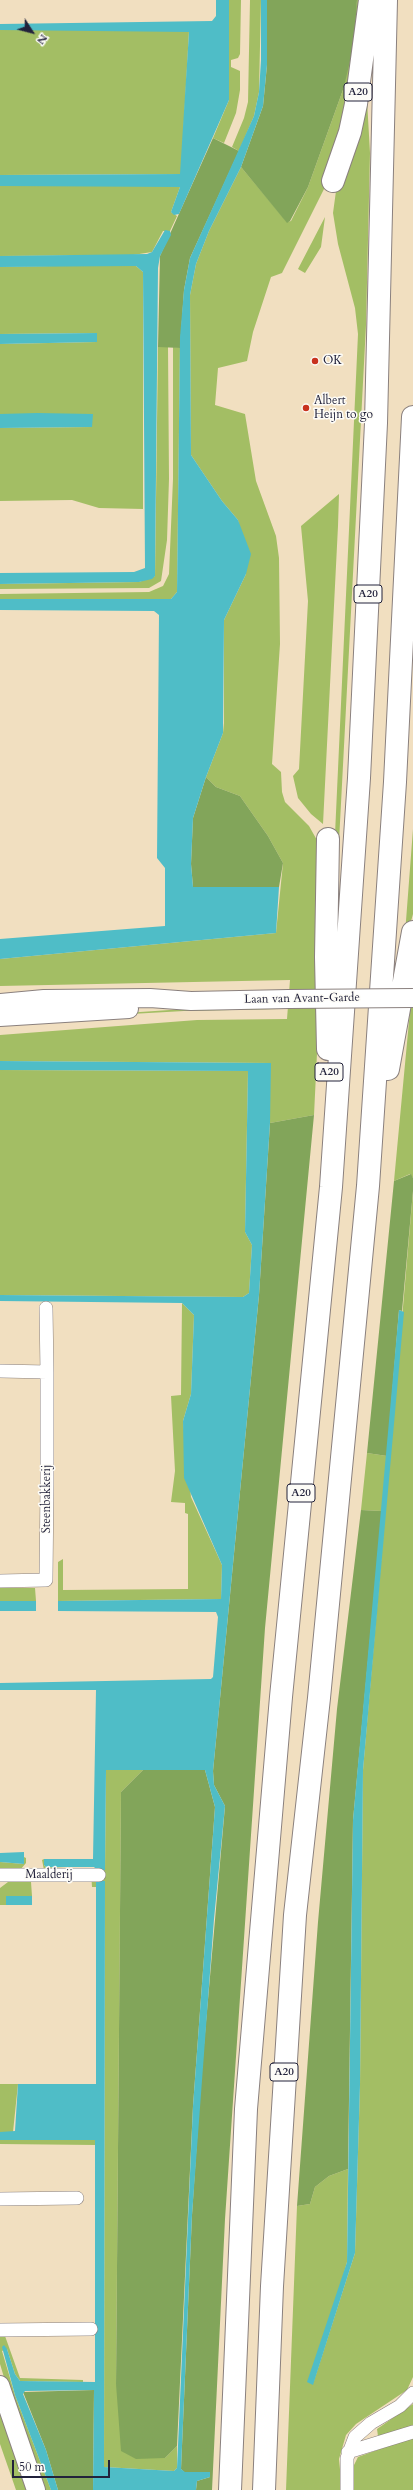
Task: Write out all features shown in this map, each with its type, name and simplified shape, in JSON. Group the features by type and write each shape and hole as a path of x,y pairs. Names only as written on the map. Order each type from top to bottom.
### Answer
{"highway":[{"name":"A20","path":"333,181 350,132 356,104 370,0"},
{"name":"A20","path":"230,2490 247,2093 281,1697 332,1188 359,778 376,424 386,0"},
{"name":"A20","path":"264,2490 280,2143 295,1915 319,1698 368,1186 395,782 413,417"},
{"name":"A20","path":"328,839 326,957 332,1188"},
{"name":"A20","path":"368,1186 413,932"}],"main road":[{"name":"Laan van Avant-Garde","path":"0,1003 44,999 150,998 191,1000 289,1000 413,998"},
{"name":"Laan van Avant-Garde","path":"0,1017 150,1008 191,1000"},
{"path":"0,2385 36,2490"}],"street":[{"name":"Steenbakkerij","path":"0,1581 46,1580 46,1308"},
{"path":"0,1371 47,1372"},
{"name":"Maalderij","path":"0,1876 99,1875"},
{"path":"0,2199 77,2198"},
{"path":"0,2330 91,2329"},
{"path":"347,2490 348,2452 352,2442 360,2432 400,2406 413,2393"},
{"path":"348,2452 413,2432"}],"green space":[{"path":"229,0 241,0 240,54 238,58 231,60 231,67 240,71 240,90 236,113 224,143 213,138 229,100"},
{"path":"250,0 261,0 259,92 254,116 239,151 232,147 244,118 248,102"},
{"path":"267,0 357,0 354,43 344,87 308,187 290,221 287,223 241,167 263,106 267,65"},
{"path":"357,0 362,0 361,49 329,179 282,273 271,277 253,332 247,361 218,368 215,405 245,414 256,481 276,536 279,558 280,644 272,764 281,772 282,792 285,802 309,826 322,849 323,930 314,1115 270,1123 270,1063 0,1061 0,1035 197,1020 287,1019 290,980 0,986 0,959 276,933 283,863 268,836 240,796 216,787 206,777 223,733 224,620 246,574 238,520 222,501 191,455 190,295 196,264 209,231 241,167 287,222 291,221 308,187 344,87"},
{"path":"68,29 189,31 181,174 0,175 0,30"},
{"path":"367,100 370,153 366,325 335,918 334,856 358,334 355,308 338,244 333,213 336,191"},
{"path":"213,138 239,151 190,258 184,290 180,348 158,347 160,256"},
{"path":"0,186 180,187 171,212 177,216 170,231 163,231 152,252 133,255 0,256"},
{"path":"325,217 321,247 305,273 298,269"},
{"path":"136,266 143,272 143,509 99,508 72,500 0,501 0,428 92,427 92,414 0,414 0,344 97,342 97,333 0,334 0,267"},
{"path":"158,347 168,347 169,479 167,540 161,581 149,588 0,589 0,584 139,582 155,576"},
{"path":"173,347 180,348 177,592 171,599 0,599 0,594 149,592 163,586 169,574 173,479"},
{"path":"339,494 323,824 311,814 298,798 293,776 299,769 308,601 301,526"},
{"path":"206,777 216,787 240,796 268,836 283,863 279,887 193,887 191,864 193,818"},
{"path":"413,829 413,914 404,947"},
{"path":"413,979 413,1178 410,1174 394,1181"},
{"path":"279,1007 279,1009 184,1011 8,1021 199,1008"},
{"path":"0,1070 248,1071 245,1232 252,1245 249,1293 243,1297 0,1295"},
{"path":"314,1115 265,1628 225,2219 212,2490 196,2490 197,2481 210,2477 210,2472 184,2472 181,2469 192,2215 201,2079 225,1806 214,1785 213,1771 259,1295 270,1123"},
{"path":"411,1174 413,1178 413,1191 402,1311 399,1310 387,1456 367,1453 394,1181"},
{"path":"413,1191 413,2377 407,2390 356,2424 346,2435 339,2459 342,2490 286,2490 297,2206 310,2204 315,2187 329,2176 348,2169 347,2262 313,2384 355,2253 360,2085 363,1770"},
{"path":"182,1303 194,1315 191,1394 183,1421 191,1497 222,1565 221,1599 58,1601 58,1562 63,1559 63,1590 188,1589 188,1514 185,1513 185,1503 171,1502 175,1471 171,1396 181,1395"},
{"path":"367,1453 387,1456 382,1511 361,1510"},
{"path":"361,1510 382,1511 353,1820 348,2169 329,2176 315,2187 310,2204 297,2206 318,1922 337,1709"},
{"path":"0,1588 35,1588 36,1601 0,1601"},
{"path":"144,1769 121,1792 116,2384 165,2458 177,2446 177,2468 174,2471 104,2467 105,1881 96,1881 96,1887 92,1887 91,1872 44,1870 42,1860 44,1859 44,1865 46,1867 105,1870 106,1770"},
{"path":"144,1769 205,1770 215,1807 193,2106 177,2446 165,2458 136,2459 121,2451 116,2384 121,1792"},
{"path":"24,1857 26,1858 26,1863 20,1870 0,1870 0,1862 24,1864"},
{"path":"8,1882 31,1882 32,1896 6,1896 6,1905 0,1905 0,1888"},
{"path":"0,2084 18,2084 13,2132 0,2132"},
{"path":"0,2140 95,2140 95,2145 0,2144"},
{"path":"5,2336 20,2378 83,2380 83,2382 20,2381 15,2374 7,2349 2,2351 15,2395 51,2490 42,2490 0,2364 0,2337"},
{"path":"94,2390 93,2490 58,2490 46,2450 23,2392"},
{"path":"0,2404 30,2490 16,2490 0,2444"},
{"path":"413,2404 413,2428 378,2436 377,2429"},
{"path":"413,2437 413,2490 353,2490 353,2467 358,2457"}],"water":[{"path":"216,0 229,0 229,100 179,214 174,215 171,212 180,187 0,186 0,175 180,174 189,32 0,30 0,24 212,21 216,16"},
{"path":"261,0 267,0 267,65 263,106 241,167 209,231 196,264 190,295 191,455 222,501 238,520 251,554 246,574 224,620 223,733 206,777 193,818 191,864 193,887 279,887 276,933 0,959 0,939 165,926 165,868 157,858 159,615 154,611 0,610 0,599 171,599 177,592 180,337 184,290 190,258 254,116 259,92 261,60"},
{"path":"165,230 170,231 171,235 160,256 158,268 155,576 152,579 139,582 0,584 0,573 134,572 145,568 143,272 136,266 0,267 0,256 147,254 152,252"},
{"path":"97,333 97,342 0,344 0,334"},
{"path":"0,414 93,414 92,427 0,428"},
{"path":"0,1061 271,1063 270,1123 259,1295 213,1771 214,1785 225,1806 214,1919 192,2215 181,2469 185,2472 210,2472 210,2477 197,2481 196,2490 93,2490 94,2390 25,2391 23,2394 46,2450 58,2490 51,2490 15,2395 2,2347 4,2345 7,2349 15,2374 20,2381 95,2382 95,2140 0,2140 0,2132 15,2131 18,2084 96,2084 96,1881 105,1881 104,2467 174,2471 177,2468 193,2106 215,1807 205,1770 106,1770 105,1870 98,1871 94,1867 46,1867 44,1865 44,1859 93,1859 96,1690 0,1690 0,1683 211,1679 213,1677 218,1617 216,1612 58,1611 58,1601 221,1599 222,1565 184,1478 183,1421 191,1394 194,1315 182,1303 0,1301 0,1295 243,1297 249,1293 252,1245 245,1232 248,1071 0,1070"},
{"path":"399,1310 404,1312 363,1770 360,2085 355,2253 313,2385 307,2382 347,2262 353,1820"},
{"path":"0,1601 36,1601 36,1611 0,1611"},
{"path":"24,1852 24,1864 0,1862 0,1853"},
{"path":"6,1896 32,1896 32,1905 6,1905"}],"place":[{"name":"OK","path":"315,361"},
{"name":"Albert Heijn to go","path":"306,408"}]}
